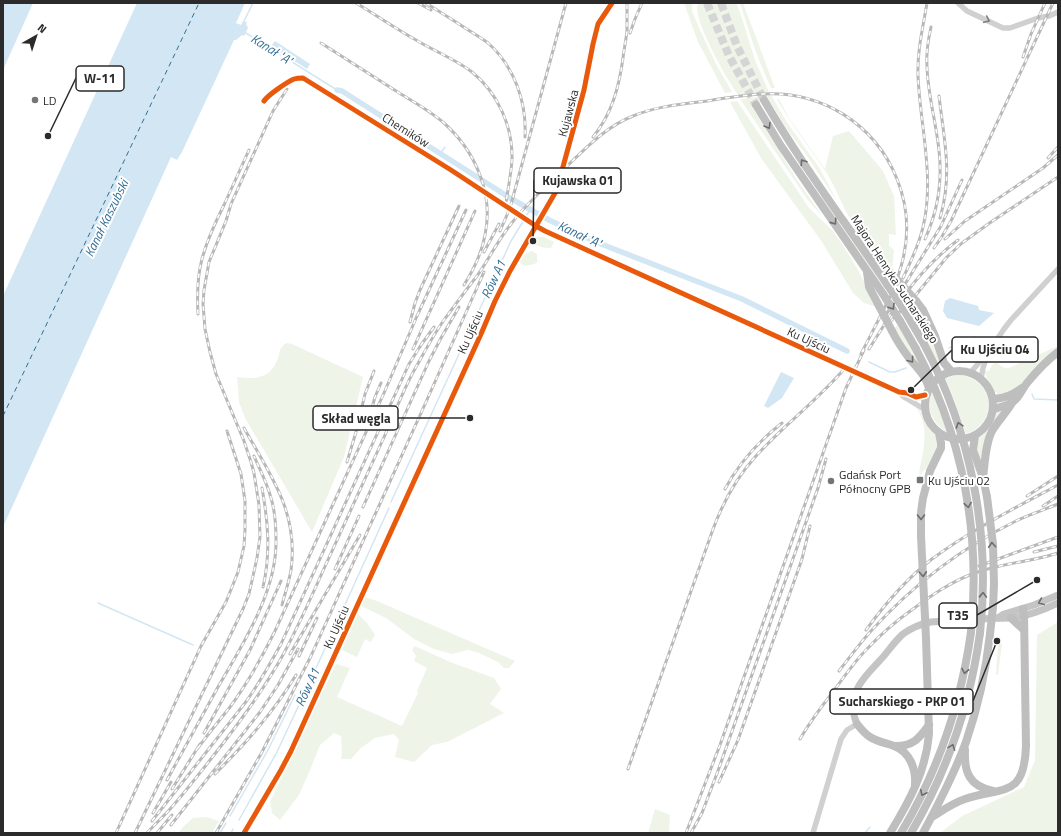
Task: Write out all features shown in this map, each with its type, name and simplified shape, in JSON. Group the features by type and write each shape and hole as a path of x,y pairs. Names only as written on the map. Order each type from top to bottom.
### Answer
{"highway":[{"name":"Majora Henryka Sucharskiego","path":"764,100 793,147 887,284 924,344 940,377 954,412 972,477 981,531 983,568 980,633 972,680 963,717 940,779 911,833"},
{"name":"Majora Henryka Sucharskiego","path":"756,105 781,146 883,294 916,349 944,410 955,444 966,489 974,561 973,605 971,632 960,692 944,744 928,781 901,833"},
{"path":"867,254 886,268 916,301 925,315 935,336 944,363 952,371"},
{"path":"866,270 869,287 892,331 908,357 925,378 927,392 924,409 932,426 939,433 948,437 962,439 975,436 989,421 993,409 993,398 988,387 981,379 971,372 960,370 942,375 937,378 927,392"},
{"path":"983,478 987,444 992,432 1026,385 1042,366 1058,352"},
{"path":"993,398 1006,397 1015,393 1026,385"},
{"path":"993,409 1013,402"},
{"path":"890,833 915,787 926,759 929,725 921,512 930,471 941,448 939,433"},
{"path":"923,833 932,817 966,743 979,697 987,660 993,607 994,570 987,497 983,478 973,450 975,436"},
{"path":"932,817 956,802 966,798 1006,789 1016,782 1022,774 1025,764 1026,746 1023,612"},
{"path":"1011,618 1024,630"},
{"path":"857,724 871,738 896,746 908,745 914,742 929,725"},
{"path":"966,743 965,762 967,772 971,779 980,787 996,791"},
{"path":"896,746 903,751 912,764 916,776 915,787"}],"main road":[{"path":"857,724 853,708 857,689 903,635 915,627 927,623 1011,618 1058,595"},
{"path":"998,618 1004,614 1035,612 1058,603"}],"street":[{"name":"Kujawska","path":"536,226 558,185 584,90 598,24 612,3"},
{"path":"958,3 967,11 1003,28 1010,28 1058,12"},
{"name":"Chemików","path":"264,101 295,78 304,78 451,170 536,226"},
{"name":"Ku Ujściu","path":"244,833 291,751 495,301 510,270 536,226 899,392 916,397 927,392"},
{"path":"971,372 989,351 1011,320 1058,269"},
{"path":"981,379 989,351"},
{"name":"Ku Ujściu","path":"899,392 904,398 924,409"},
{"path":"814,833 841,739 847,730 857,724"}],"shaded area":[{"path":"684,3 692,3 692,11 699,28 717,66 732,92 725,93 698,42"},
{"path":"699,3 736,3 755,60 769,92 738,95 719,64 706,38 698,15 697,6"},
{"path":"740,3 743,3 775,88 771,88 762,67 750,36"},
{"path":"771,95 786,121 820,169 838,203 807,156 786,128 768,98 752,107 797,180 822,215 807,199 740,99"},
{"path":"777,99 779,99 789,118 825,169 833,136 849,131 883,171 894,196 896,235 889,234 889,246 894,250 892,270 869,246 854,226 828,175 789,119"},
{"path":"737,101 809,208 833,231 846,250 877,307 864,303 853,293 822,242 761,158 730,102"},
{"path":"822,195 886,288 884,290 820,197"},
{"path":"537,237 544,237 554,242 551,248 541,247 532,243"},
{"path":"532,251 537,254 538,262 525,266 520,263 526,254"},
{"path":"914,303 923,318 941,362 938,364 909,310"},
{"path":"898,324 921,366 915,362 894,329"},
{"path":"287,343 363,377 344,457 312,532 245,418 239,402 237,377 256,378 267,374 275,365 282,347"},
{"path":"1058,346 1058,348 1015,390 999,395 994,391 988,381 985,371 989,371 996,363 1005,368 1009,368"},
{"path":"959,375 971,378 980,384 986,392 989,402 988,411 984,420 977,428 966,434 945,378"},
{"path":"932,391 948,433 938,425 931,415 929,403"},
{"path":"915,406 921,412 926,424 938,440 935,454 921,475 919,474 924,447 924,430 920,414"},
{"path":"1007,406 1002,412 982,466 977,453 977,441 990,426 997,412"},
{"path":"365,597 515,661 509,668 504,668 498,662 479,653 468,650 452,654 434,649 414,639 386,618 361,606"},
{"path":"357,614 365,621 375,635 371,642 365,639 357,657 342,650"},
{"path":"1058,622 1058,833 940,833 962,816 1024,787 1035,760 1037,635"},
{"path":"998,644 1002,644 998,675 996,675"},
{"path":"415,646 450,662 494,678 501,689 490,704 504,713 447,742 432,745 414,762 395,757 399,740 394,734 375,738 361,748 351,759 341,759 341,736 334,733 320,745 299,795 280,820 272,813 270,802 336,664 350,668 337,697 402,726 418,693 417,691 427,668 414,661 416,656 412,650"},
{"path":"655,809 670,815 669,833 648,833"},
{"path":"206,817 219,821 212,833 178,833 193,818"}],"water":[{"path":"3,3 33,3 3,70"},
{"name":"Kanał Kaszubski","path":"137,3 245,3 236,23 241,25 243,21 247,22 246,24 248,28 244,36 242,35 234,40 182,152 177,160 171,157 3,527 3,296"},
{"path":"275,41 310,64 307,69 271,46"},
{"path":"950,298 978,306 979,310 994,313 979,326 947,318 943,311 945,301"},
{"path":"781,372 794,378 782,398 768,408 764,406"}],"waterway":[{"path":"244,21 253,3"},
{"name":"Kanał \"A\"","path":"244,32 337,90"},
{"name":"Kanał \"A\"","path":"337,90 342,91 510,198 549,220 596,242 742,299 847,351"},
{"name":"Kanał \"A\"","path":"440,154 445,147"},
{"name":"Rów A1","path":"526,216 530,210"},
{"name":"Rów A1","path":"391,502 511,241 524,220"},
{"name":"Kanał \"A\"","path":"949,348 973,337 980,339"},
{"name":"Kanał \"A\"","path":"869,362 890,372 895,372 906,368"},
{"name":"Kanał \"A\"","path":"1032,394 1034,399 1058,400"},
{"name":"Rów A1","path":"239,820 277,752 389,508"},
{"path":"98,603 193,645"},
{"path":"230,816 268,750 295,695"},
{"path":"220,833 226,823"},
{"path":"865,833 870,827"},
{"name":"Rów A1","path":"231,833 233,829"}],"ferry route":[{"path":"3,416 199,3"}],"tunnel":[{"path":"707,3 729,56 756,105"},
{"path":"721,3 737,46 764,100"}],"railway":[{"path":"356,3 408,36 465,67 481,80 489,90 496,100 507,123 512,148 512,160 506,203"},
{"path":"418,3 431,10"},
{"path":"426,3 488,43 505,62 512,74 521,98 524,111 525,137"},
{"path":"500,231 510,208 566,3"},
{"path":"593,137 610,110 617,90 627,31 627,3"},
{"path":"630,33 642,3"},
{"path":"903,278 923,227 928,190 926,152 918,76 918,57 927,3"},
{"path":"1023,57 1031,34 1045,3"},
{"path":"934,248 951,221 1053,3"},
{"path":"925,239 935,212 939,193 940,174 938,140 929,91 927,67 931,27"},
{"path":"321,43 438,118 465,146 480,174 487,204 487,219 484,242 480,255 464,285"},
{"path":"135,833 243,609 249,594 257,558 260,537 259,505 254,473 244,441 216,374 205,329 203,304 209,262 226,221 231,204 273,111 287,89"},
{"path":"147,833 177,802 224,743 251,706 276,667 304,613 408,383 440,325 477,276 506,230 543,189 604,132 633,116 660,108 679,104 762,94 784,94 805,98 825,105 843,114 860,127 875,142 887,159 897,179 904,203 907,226 905,249 900,270 883,312 861,354"},
{"path":"939,96 947,172 944,202 940,218"},
{"path":"1048,158 1058,147"},
{"path":"198,314 198,279 204,252 214,225 249,150"},
{"path":"945,239 965,221 1043,168 1058,155"},
{"path":"890,322 915,296 947,257 962,243 1058,177"},
{"path":"884,318 941,226 962,180"},
{"path":"410,322 420,290 459,206"},
{"path":"198,748 242,689 259,662 274,633 466,210"},
{"path":"413,349 475,211"},
{"path":"484,252 499,224"},
{"path":"906,293 930,265 958,240"},
{"path":"216,833 262,752 311,656 484,272"},
{"path":"363,507 429,361 459,307"},
{"path":"869,349 891,314"},
{"path":"152,821 245,703 255,689 281,644 409,364 434,327"},
{"path":"686,833 720,745 846,388 864,350"},
{"path":"628,769 712,532 720,511 730,492 742,473 756,456 824,391 845,368"},
{"path":"347,462 365,394 374,371"},
{"path":"372,408 381,383"},
{"path":"725,489 750,453 765,437 782,423"},
{"path":"244,428 280,495 291,530 291,570 282,605"},
{"path":"116,833 201,646 226,602 238,572 244,546 245,501 241,474 227,431"},
{"path":"167,780 248,635 265,598 271,578 275,559 276,540 274,513 268,487 254,456"},
{"path":"691,833 702,813 719,768 818,488 826,459"},
{"path":"1027,496 1058,476"},
{"path":"866,630 896,592 932,559 978,529 1058,485"},
{"path":"262,488 268,537 266,574 263,587"},
{"path":"1043,506 1058,496"},
{"path":"839,671 887,614 938,569 976,543 996,532 1021,519 1058,504"},
{"path":"335,569 359,516"},
{"path":"719,782 738,740 802,559 810,526"},
{"path":"290,654 360,535"},
{"path":"979,566 1058,537"},
{"path":"1034,552 1058,546"},
{"path":"800,739 820,709 862,654 889,628 920,604 950,584 975,573 1058,553"},
{"path":"204,733 250,650 281,581"},
{"path":"299,656 317,618"},
{"path":"171,825 260,712 278,685 298,649"},
{"path":"215,774 238,751 258,727 278,702 296,675"},
{"path":"172,789 200,744"},
{"path":"153,813 171,782"},
{"path":"157,833 172,815"}],"cycle path":[{"path":"244,833 291,751 495,301 510,271 555,193 584,90 598,24 612,3"},
{"path":"264,101 273,92 287,83 297,78 303,78 451,170 545,231 899,392 907,393 916,397 925,395"}],"place":[{"name":"LD","path":"35,100"},
{"name":"W-11","path":"48,136"},
{"name":"Kujawska 01","path":"533,241"},
{"name":"Ku Ujściu 04","path":"911,390"},
{"name":"Skład węgla","path":"470,418"},
{"name":"Ku Ujściu 02","path":"920,480"},
{"name":"Gdańsk Port Północny GPB","path":"831,481"},
{"name":"T35","path":"1037,580"},
{"name":"Sucharskiego - PKP 01","path":"997,641"}]}
